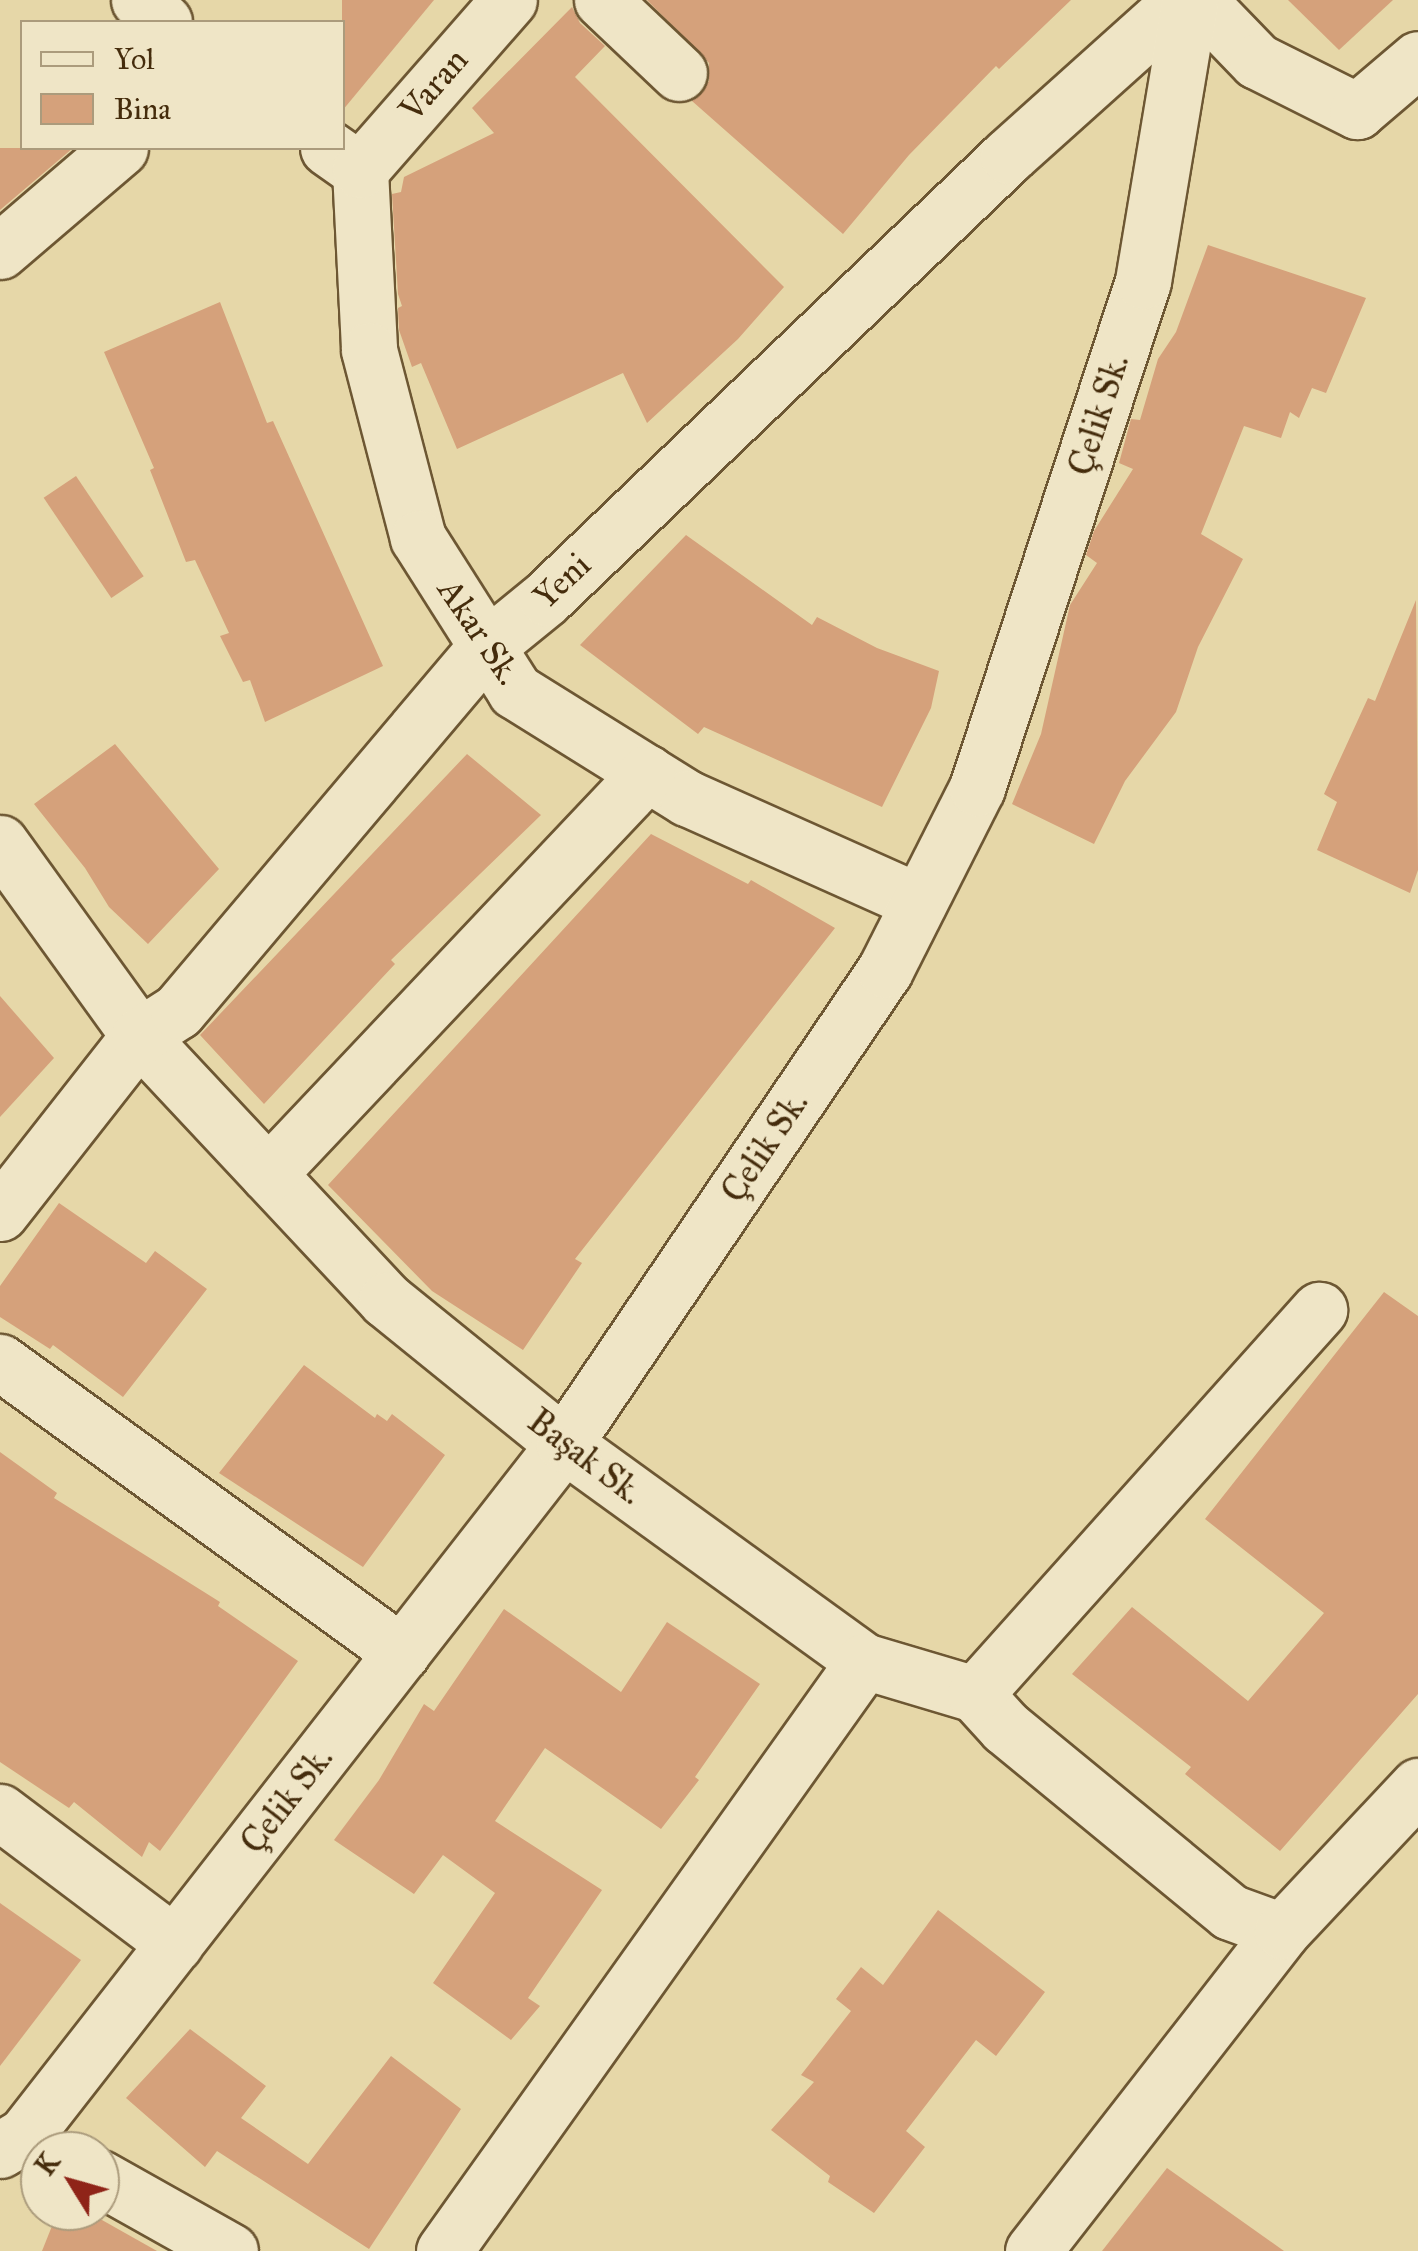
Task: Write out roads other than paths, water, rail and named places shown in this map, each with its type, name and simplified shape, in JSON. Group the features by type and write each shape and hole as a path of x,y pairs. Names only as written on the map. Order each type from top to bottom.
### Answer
{"street":[{"path":"138,0 162,20"},
{"name":"Varan","path":"344,159 508,0"},
{"path":"602,0 679,73"},
{"name":"Yeni","path":"0,1213 139,1036 178,1011 486,646 546,598 1008,156 1182,0"},
{"name":"Çelik Sk.","path":"19,2138 564,1444 885,970 977,788 1143,281 1190,0"},
{"path":"1198,0 1257,62 1357,111 1418,59"},
{"path":"0,251 118,150"},
{"name":"Akar Sk.","path":"344,159 369,350 418,538 515,691 686,798 919,902"},
{"path":"268,1174 646,773"},
{"name":"Başak Sk.","path":"0,843 139,1036 386,1300 564,1444 864,1662 975,1694"},
{"path":"1282,1931 1230,1912 1005,1727 975,1694 1319,1310"},
{"path":"0,1362 402,1653"},
{"path":"444,2251 864,1662"},
{"path":"1032,2251 1282,1931 1418,1786"},
{"path":"0,1812 175,1944"},
{"path":"120,2189 230,2251"}]}
